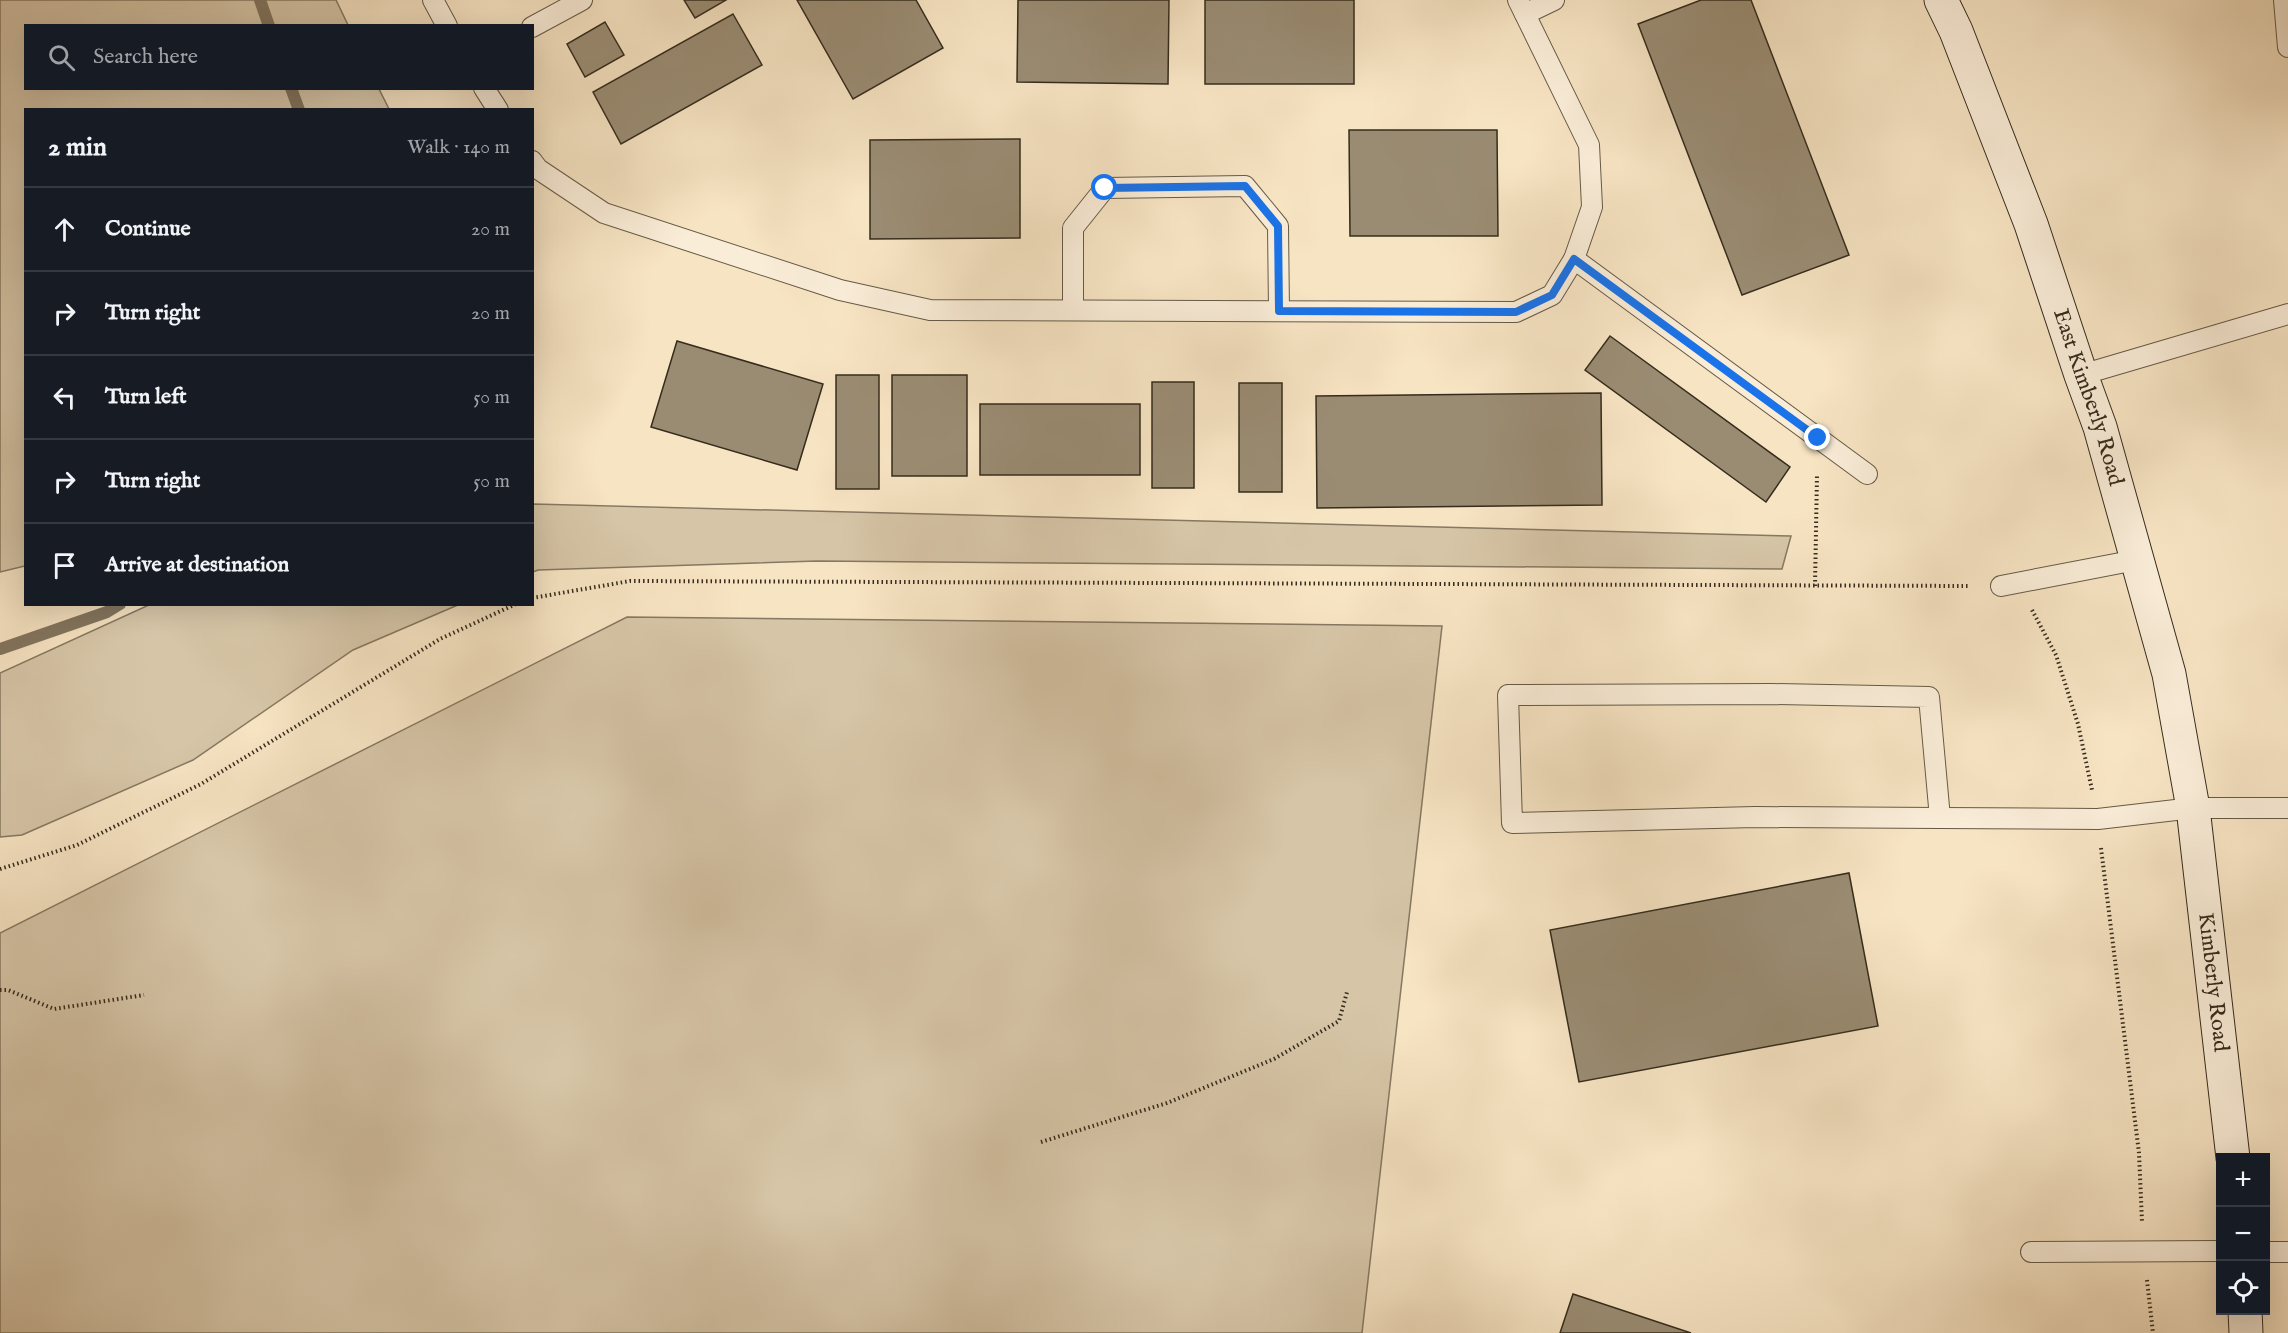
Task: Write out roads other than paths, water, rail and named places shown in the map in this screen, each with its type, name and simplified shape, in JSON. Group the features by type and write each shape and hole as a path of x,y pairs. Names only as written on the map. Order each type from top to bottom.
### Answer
{"main road":[{"name":"East Kimberly Road","path":"1941,0 1956,31 2031,224 2100,427 2169,674 2193,808"},
{"name":"Kimberly Road","path":"2193,808 2232,1153"},
{"path":"2245,1315 2246,1333"}],"lane":[{"path":"433,0 446,24"},
{"path":"534,26 582,0"},
{"path":"534,164 538,169 604,213 840,290 930,310 1516,312 1552,295 1574,259 1592,207 1589,145 1521,7 1554,0"},
{"path":"2284,0 2288,47"},
{"path":"485,90 497,108"},
{"path":"1073,310 1073,228 1105,188 1245,186 1278,226 1279,311"},
{"path":"1574,259 1867,474"},
{"path":"2081,375 2288,314"},
{"path":"2001,586 2136,560"},
{"path":"1940,818 1929,697 1772,694 1508,695 1512,823 1755,818 2098,819 2193,808 2288,808"},
{"path":"2031,1252 2216,1251"},
{"path":"2270,1252 2288,1252"}],"waterway":[{"path":"260,0 268,24"},
{"path":"292,90 298,108"},
{"path":"0,649 107,612 117,606"}]}
